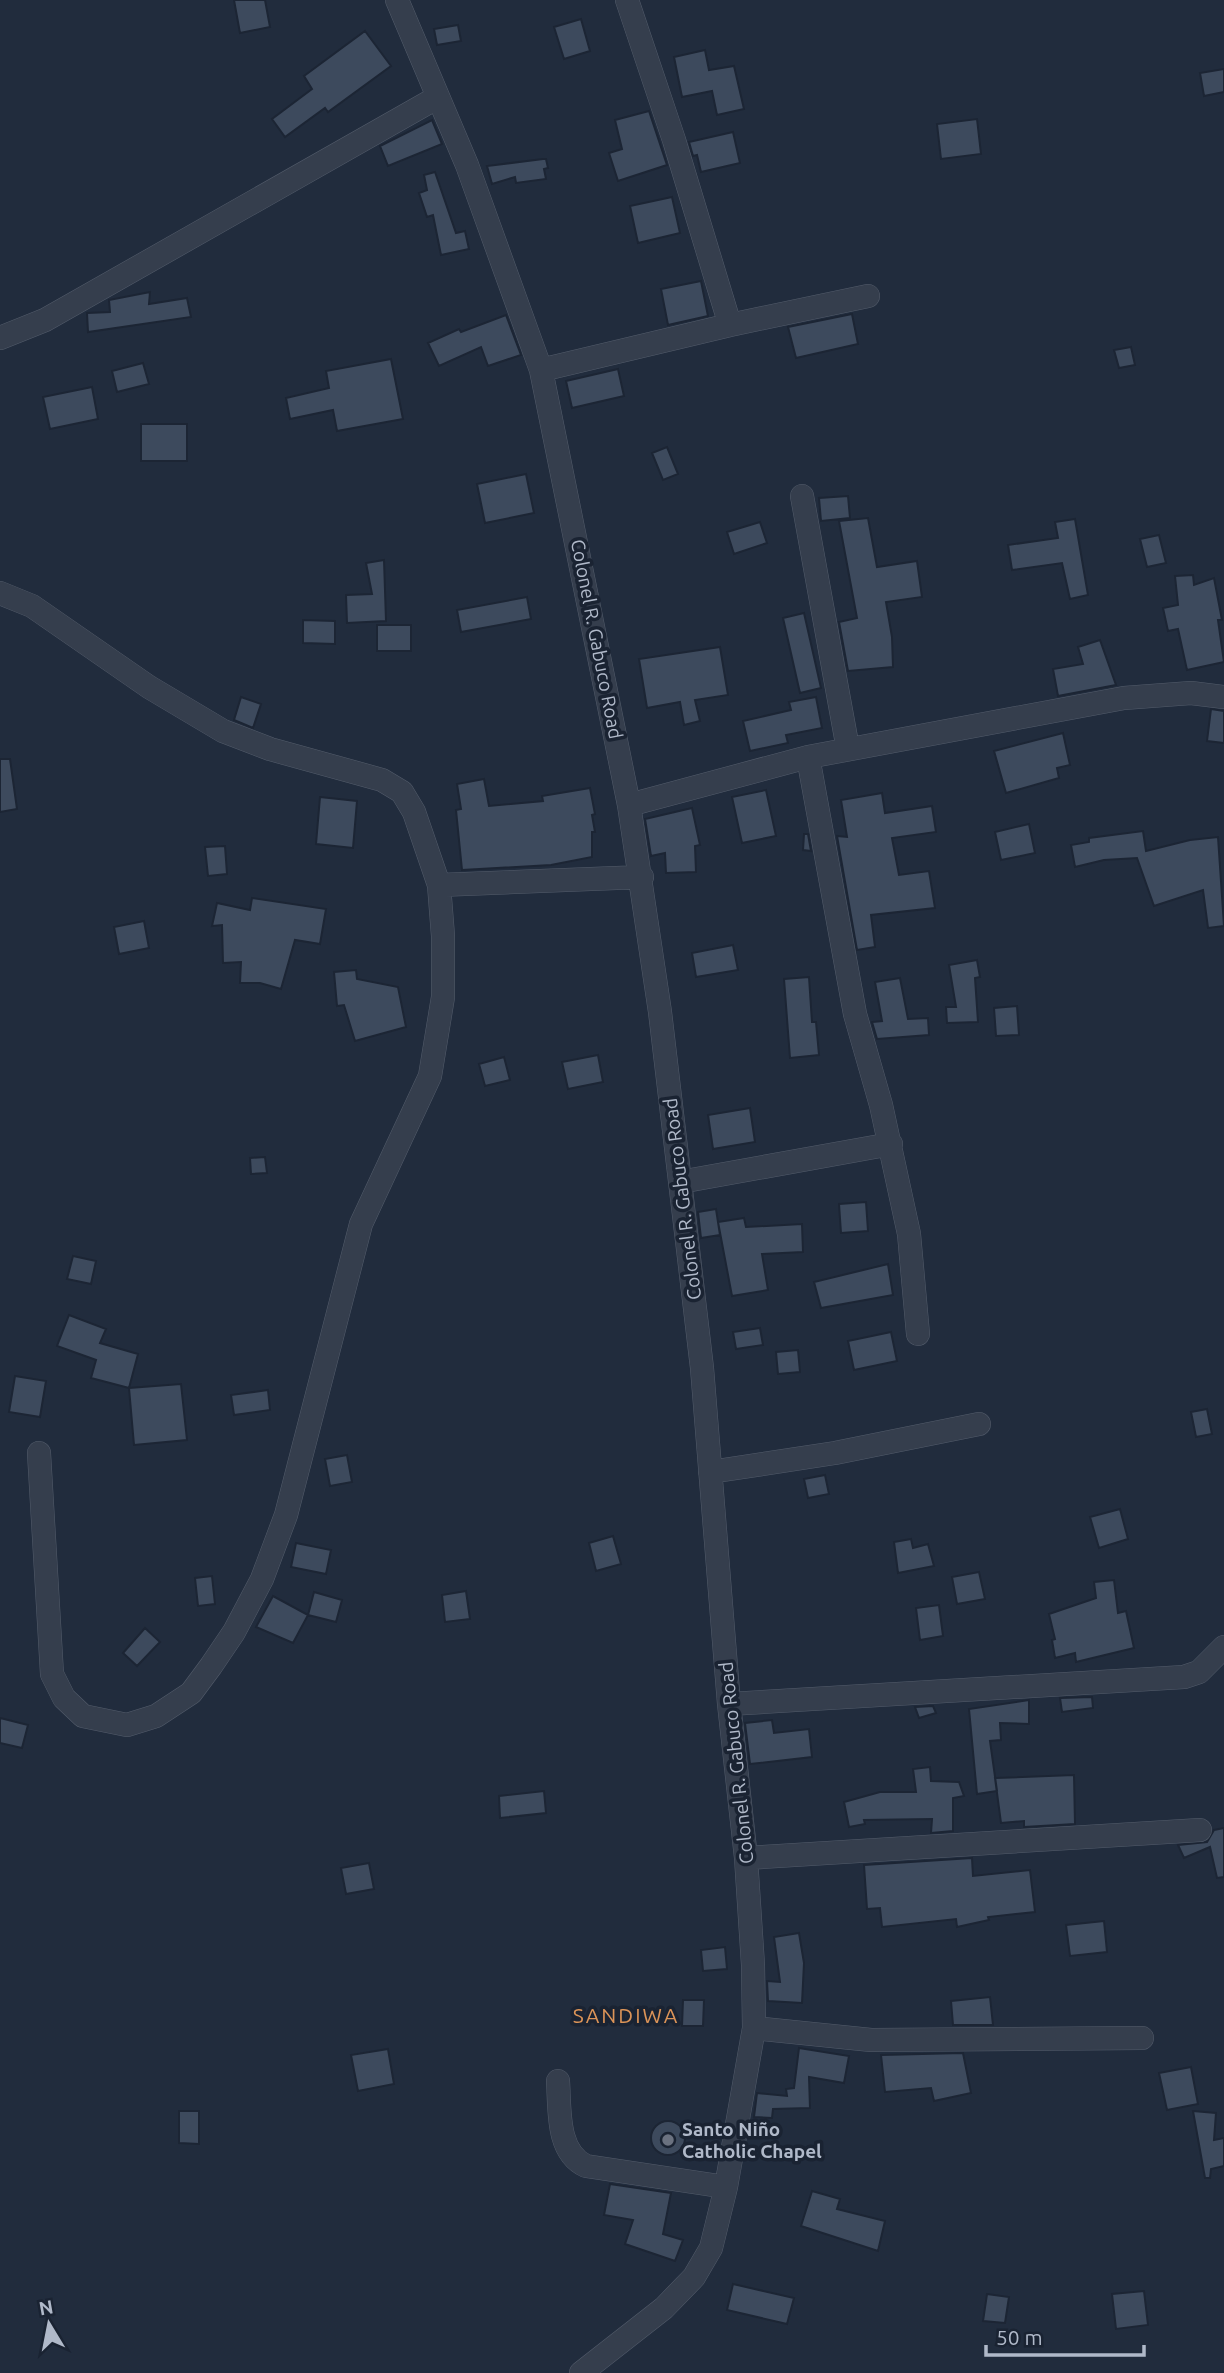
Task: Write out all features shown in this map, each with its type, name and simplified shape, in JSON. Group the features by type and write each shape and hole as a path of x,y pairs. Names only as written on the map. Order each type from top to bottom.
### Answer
{"street":[{"name":"Colonel R. Gabuco Road","path":"397,0 479,197 541,370 629,805 642,877 702,1368 729,1704 746,1858 754,1965 754,2028 726,2187 711,2248 694,2277 664,2308 581,2373"},
{"path":"627,0 674,140 730,325"},
{"path":"0,338 45,320 438,97"},
{"path":"541,370 730,325 868,296"},
{"path":"802,496 848,749"},
{"path":"0,593 32,606 149,687 223,731 271,748 382,780 402,792 414,812 439,885 443,936 443,997 430,1076 361,1224 286,1515 262,1579 234,1632 191,1693 156,1716 127,1725 83,1716 64,1698 52,1674 38,1453"},
{"path":"629,805 808,757 1124,698 1191,693 1224,697"},
{"path":"808,757 855,1014 891,1144 909,1234 918,1334"},
{"path":"439,885 642,877"},
{"path":"680,1182 891,1144"},
{"path":"710,1472 835,1453 979,1424"},
{"path":"729,1704 1184,1677 1199,1672 1224,1647"},
{"path":"746,1858 1200,1830"},
{"path":"754,2028 871,2040 1142,2038"},
{"path":"558,2081 565,2144 574,2161 586,2166 726,2187"}],"building":[{"path":"234,0 265,0 270,27 240,33"},
{"path":"581,19 590,51 564,59 554,27"},
{"path":"458,25 461,41 437,45 434,29"},
{"path":"365,31 391,66 328,112 325,108 285,137 272,119 312,89 304,76"},
{"path":"705,50 709,70 734,66 744,109 717,115 712,91 682,97 674,57"},
{"path":"1224,69 1224,92 1204,96 1200,73"},
{"path":"649,111 667,165 618,181 609,153 622,149 615,120"},
{"path":"977,119 981,154 941,159 937,124"},
{"path":"432,120 442,144 388,166 380,146"},
{"path":"733,132 740,163 701,172 697,155 693,156 689,142"},
{"path":"546,159 546,179 516,183 515,177 492,184 487,166"},
{"path":"435,172 456,233 465,231 469,249 441,255 433,215 427,217 419,193 427,190 424,175"},
{"path":"672,197 680,233 638,243 630,206"},
{"path":"701,281 708,316 668,325 661,289"},
{"path":"150,292 149,304 187,298 191,317 88,332 87,313 110,312 109,300"},
{"path":"852,314 858,344 796,358 788,327"},
{"path":"506,315 521,355 488,366 481,347 439,366 428,343 459,329 461,332"},
{"path":"1131,347 1135,365 1119,368 1114,350"},
{"path":"391,359 403,419 337,431 333,410 290,419 286,398 329,388 326,371"},
{"path":"143,363 149,384 117,392 112,371"},
{"path":"618,369 624,396 572,408 566,381"},
{"path":"92,387 98,419 50,429 43,397"},
{"path":"141,424 187,424 187,461 141,461"},
{"path":"667,447 678,474 663,480 652,453"},
{"path":"526,474 534,513 485,523 477,484"},
{"path":"848,496 850,518 821,521 819,498"},
{"path":"868,518 877,567 917,561 922,597 886,602 892,637 893,667 848,671 839,622 857,618 839,521"},
{"path":"1075,519 1088,595 1070,599 1062,563 1012,570 1008,545 1058,538 1055,522"},
{"path":"760,522 767,543 734,554 727,532"},
{"path":"1159,535 1166,563 1147,567 1140,539"},
{"path":"384,560 386,621 347,623 346,595 372,594 366,563"},
{"path":"1193,575 1194,585 1214,578 1222,620 1218,620 1224,662 1187,670 1178,629 1168,631 1163,608 1178,605 1175,576"},
{"path":"527,597 531,619 461,632 457,610"},
{"path":"804,613 821,688 800,693 783,618"},
{"path":"303,620 335,621 335,644 303,643"},
{"path":"377,625 411,625 411,651 377,651"},
{"path":"1100,640 1116,685 1058,696 1053,669 1083,664 1078,647"},
{"path":"720,647 728,695 695,700 700,721 684,725 680,702 647,708 639,659"},
{"path":"241,697 261,704 253,728 234,720"},
{"path":"816,697 822,728 786,735 788,743 750,751 743,721 791,710 789,702"},
{"path":"1211,709 1224,711 1224,743 1207,741"},
{"path":"1063,733 1070,765 1057,768 1059,778 1006,793 994,751"},
{"path":"0,759 10,759 17,809 0,812"},
{"path":"484,779 489,806 543,801 542,796 590,788 595,814 592,815 595,832 592,832 592,857 551,865 462,870 456,810 461,809 457,784"},
{"path":"766,790 776,836 742,843 732,797"},
{"path":"882,793 885,813 932,806 936,832 892,838 899,875 929,871 935,908 871,915 875,947 857,950 837,836 847,837 841,800"},
{"path":"320,797 357,801 353,848 316,844"},
{"path":"692,808 700,845 695,846 696,872 666,873 665,853 651,856 645,819"},
{"path":"1029,824 1035,853 1001,860 995,832"},
{"path":"1143,831 1146,851 1190,840 1218,837 1224,926 1208,928 1203,890 1154,906 1137,858 1104,860 1075,867 1071,845 1089,842 1089,838"},
{"path":"804,834 808,834 811,851 803,850"},
{"path":"225,846 227,874 208,876 205,847"},
{"path":"252,898 326,909 320,944 295,940 281,989 260,983 240,983 241,962 223,963 222,925 212,926 217,903 250,910"},
{"path":"144,921 149,948 119,954 114,927"},
{"path":"733,945 738,970 696,977 692,953"},
{"path":"977,960 980,977 975,978 978,1022 947,1023 946,1007 956,1007 949,965"},
{"path":"356,970 357,979 398,987 406,1027 355,1041 344,1005 337,1006 334,972"},
{"path":"809,977 812,1022 816,1022 819,1055 790,1058 784,979"},
{"path":"900,978 908,1019 928,1018 929,1035 877,1039 872,1022 882,1021 875,982"},
{"path":"1017,1006 1019,1035 996,1036 994,1008"},
{"path":"598,1055 603,1082 568,1089 562,1062"},
{"path":"504,1057 510,1080 485,1086 479,1064"},
{"path":"750,1108 755,1142 713,1149 708,1115"},
{"path":"265,1157 267,1173 251,1174 250,1158"},
{"path":"866,1202 868,1231 841,1233 839,1204"},
{"path":"716,1209 720,1235 701,1238 698,1212"},
{"path":"744,1218 746,1227 802,1224 803,1252 762,1254 768,1290 732,1296 718,1222"},
{"path":"73,1256 96,1261 91,1284 67,1279"},
{"path":"888,1264 893,1295 821,1308 814,1282"},
{"path":"69,1315 106,1329 100,1343 138,1354 129,1388 91,1378 96,1360 57,1346"},
{"path":"760,1328 763,1345 736,1349 733,1332"},
{"path":"891,1332 897,1361 854,1370 848,1341"},
{"path":"798,1350 800,1372 778,1374 776,1352"},
{"path":"15,1376 46,1381 40,1417 9,1412"},
{"path":"181,1384 187,1440 134,1445 129,1388"},
{"path":"268,1390 270,1410 234,1415 231,1395"},
{"path":"1207,1409 1212,1434 1196,1437 1191,1412"},
{"path":"347,1455 352,1482 330,1486 325,1459"},
{"path":"825,1475 829,1494 808,1498 804,1479"},
{"path":"1120,1509 1128,1539 1099,1548 1090,1517"},
{"path":"613,1536 621,1564 596,1571 589,1543"},
{"path":"911,1539 913,1548 928,1544 934,1566 898,1573 894,1542"},
{"path":"296,1543 331,1550 326,1574 291,1567"},
{"path":"979,1572 985,1599 957,1604 952,1577"},
{"path":"212,1576 215,1604 198,1606 195,1578"},
{"path":"1114,1580 1118,1613 1126,1611 1134,1648 1076,1662 1075,1653 1055,1658 1052,1640 1055,1639 1049,1614 1096,1598 1094,1582"},
{"path":"466,1591 470,1619 445,1622 442,1595"},
{"path":"314,1592 342,1600 336,1622 308,1615"},
{"path":"273,1596 308,1615 293,1643 256,1627"},
{"path":"939,1605 943,1636 920,1640 916,1608"},
{"path":"145,1628 160,1642 137,1666 123,1653"},
{"path":"1092,1697 1093,1708 1062,1712 1060,1698"},
{"path":"1029,1700 1029,1724 1000,1723 1001,1740 990,1741 997,1791 977,1794 969,1709"},
{"path":"933,1706 936,1713 919,1718 915,1707"},
{"path":"0,1718 28,1725 22,1748 0,1743"},
{"path":"772,1720 774,1733 809,1729 812,1757 750,1764 745,1723"},
{"path":"930,1767 931,1781 959,1782 964,1796 953,1798 953,1831 931,1833 932,1819 864,1820 865,1824 849,1827 844,1802 880,1792 916,1792 913,1769"},
{"path":"1074,1775 1075,1824 1024,1827 1024,1821 1001,1823 995,1778"},
{"path":"544,1791 546,1813 500,1818 499,1796"},
{"path":"1224,1828 1224,1877 1217,1878 1210,1847 1184,1858 1178,1845 1207,1842 1214,1830"},
{"path":"972,1858 973,1876 1030,1870 1035,1912 988,1917 989,1920 957,1927 956,1919 882,1927 880,1908 867,1909 864,1865"},
{"path":"369,1863 374,1889 346,1894 341,1868"},
{"path":"1104,1921 1107,1952 1070,1956 1066,1925"},
{"path":"799,1933 804,1963 802,2003 768,2001 767,1981 780,1982 774,1937"},
{"path":"725,1947 727,1969 703,1971 701,1950"},
{"path":"990,1997 993,2025 953,2025 951,2001"},
{"path":"683,2000 704,2000 703,2026 682,2026"},
{"path":"799,2048 849,2056 844,2083 809,2077 810,2108 773,2109 772,2118 754,2117 757,2093 787,2096 786,2089 794,2088"},
{"path":"388,2049 394,2084 358,2091 351,2055"},
{"path":"963,2053 971,2093 934,2101 931,2088 885,2092 881,2055"},
{"path":"1191,2067 1198,2104 1167,2110 1159,2073"},
{"path":"179,2111 199,2111 199,2144 179,2143"},
{"path":"1193,2111 1216,2113 1214,2140 1224,2138 1224,2166 1211,2169 1210,2178 1205,2178"},
{"name":"Santo Niño Catholic Chapel","path":"668,2121 680,2126 685,2138 680,2150 668,2155 656,2150 651,2138 656,2126"},
{"path":"610,2184 671,2193 663,2234 683,2240 675,2261 625,2244 633,2220 604,2215"},
{"path":"812,2191 840,2199 837,2209 885,2221 878,2251 801,2226"},
{"path":"733,2284 794,2298 787,2324 727,2310"},
{"path":"1144,2291 1148,2325 1116,2329 1112,2294"},
{"path":"987,2294 1009,2297 1005,2323 983,2321"}],"place":[{"name":"Santo Niño Catholic Chapel","path":"668,2140"}],"district":[{"name":"SANDIWA","path":"626,2015"}]}
